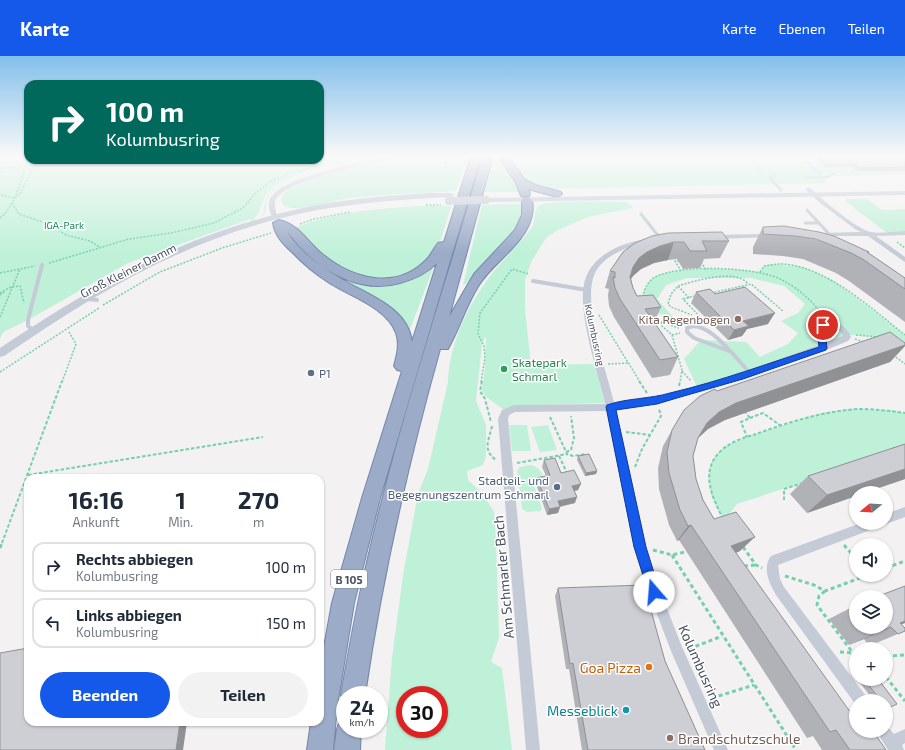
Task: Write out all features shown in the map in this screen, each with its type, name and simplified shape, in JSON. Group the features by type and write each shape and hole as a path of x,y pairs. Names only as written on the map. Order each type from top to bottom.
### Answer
{"highway":[{"name":"B 105","path":"324,721 343,603 371,498 466,188"},
{"name":"B 105","path":"355,686 369,601 393,492 479,188"},
{"path":"430,359 442,347 478,276 513,239 524,224 527,214 526,197 523,188"},
{"path":"536,188 558,194"},
{"path":"277,220 290,227 314,254 339,273 359,281 382,282 403,279 421,271 432,262 439,253 446,234 455,226"},
{"path":"277,220 283,235 310,263 341,284 383,308 394,316 402,326 406,339 406,348 394,394 397,412"},
{"name":"B 105","path":"320,750 323,726"},
{"path":"347,750 348,738"}],"street":[{"path":"277,220 272,209 272,200 279,192 285,188"},
{"path":"526,197 873,188"},
{"path":"526,197 558,194 780,190 813,191 823,195 866,228 870,234"},
{"path":"813,191 857,228 870,234 905,260"},
{"path":"823,195 905,193"},
{"name":"Groß Kleiner Damm","path":"0,353 83,298 170,254 230,231 277,220 379,204 526,197"},
{"name":"Groß Kleiner Damm","path":"487,198 508,200 526,197"},
{"name":"Groß Kleiner Damm","path":"0,362 61,321 165,264 277,220"},
{"path":"809,235 905,233"},
{"path":"830,235 836,241"},
{"path":"709,237 778,236"},
{"name":"Kolumbusring","path":"672,238 660,238 629,245 609,255 595,269 589,281 587,303 611,407 640,547 659,608 677,654 721,750"},
{"path":"611,407 654,401 677,395 750,373 823,348 845,339 846,335 838,326 823,325 821,328 823,348"},
{"name":"Am Schmarler Bach","path":"532,750 503,419 505,413 514,409 611,407"},
{"path":"893,516 905,512"},
{"path":"856,530 775,560 772,564 772,572 774,581 780,591 856,694"},
{"path":"891,741 905,736"}],"lane":[{"path":"807,210 830,235"},
{"path":"641,214 660,238"},
{"path":"806,223 819,223"},
{"path":"33,330 28,326 28,320 42,265"},
{"path":"533,281 587,290"},
{"path":"83,298 97,300"},
{"path":"729,351 694,338 687,331 688,328 691,326 704,327 710,331 750,373"}],"path":[{"path":"0,218 5,215 15,198 18,188"},
{"path":"15,198 20,194 23,188"},
{"path":"0,273 70,258 143,236 214,223 243,208 262,188"},
{"path":"1,194 15,198"},
{"path":"421,205 447,200"},
{"path":"12,203 18,214 51,225 66,235 90,242 101,248"},
{"path":"299,225 314,219 350,212"},
{"path":"0,372 90,313 152,275 222,248 268,234"},
{"path":"897,242 905,248"},
{"path":"681,261 675,261 681,271"},
{"path":"700,261 706,270"},
{"path":"760,272 764,266 770,264 803,267 816,272 834,281 905,335"},
{"path":"0,317 11,287 20,269"},
{"path":"534,276 512,269 480,313 478,334 484,346 485,358 480,391 492,426 486,444 486,450 493,459 508,465 559,456 566,453 572,448 574,439 568,408"},
{"path":"645,303 642,296 647,285 654,278 665,273 734,269 760,272 784,280 809,297 819,309 826,321 826,324"},
{"path":"691,308 692,316 671,307 668,304 671,292 678,286 690,282 738,276 745,279 748,284"},
{"path":"704,294 751,284 783,310"},
{"path":"0,294 11,287 20,286 28,320"},
{"path":"678,286 690,298"},
{"path":"696,320 705,322 683,300 697,296"},
{"path":"598,314 654,401 661,416 642,449 635,467"},
{"path":"652,314 662,322 687,331"},
{"path":"662,322 662,326 672,335 682,370 698,389"},
{"path":"672,335 687,331"},
{"path":"28,474 76,344 69,332"},
{"path":"846,335 866,335 880,338"},
{"path":"846,335 870,344"},
{"path":"866,335 872,339"},
{"path":"889,352 905,364"},
{"path":"601,364 629,363"},
{"path":"677,395 682,370"},
{"path":"546,408 566,453 573,456 586,454"},
{"path":"717,523 724,521 711,495 709,474 713,459 728,445 747,437 821,413 851,409 890,410 905,414"},
{"path":"743,410 750,418"},
{"path":"747,437 741,422 764,413 781,426"},
{"path":"615,431 650,435"},
{"path":"34,474 263,437"},
{"path":"559,456 568,474 562,475"},
{"path":"784,500 784,489 804,482"},
{"path":"0,548 24,485"},
{"path":"837,537 849,551"},
{"path":"742,546 756,565"},
{"path":"640,547 672,555 691,550"},
{"path":"672,555 722,636 796,750"},
{"path":"893,565 905,561"},
{"path":"738,566 756,565 772,572 814,585 825,591"},
{"path":"849,582 825,591 819,596 817,606 849,648"},
{"path":"677,654 722,636"},
{"path":"893,656 905,655"},
{"path":"712,698 754,686"},
{"path":"893,686 905,701"}],"green space":[{"name":"IGA-Park","path":"0,188 273,188 265,196 259,212 254,218 255,220 252,221 250,219 128,263 28,320 3,332 0,339"},
{"path":"277,188 267,200 264,215 259,218 263,215 265,202 269,194"},
{"path":"290,188 457,188 456,191 351,198 317,206 299,208 284,206 281,200 285,192"},
{"path":"486,188 520,188 520,190 518,192 485,192"},
{"path":"847,199 867,199 882,210 905,209 905,231 886,232 845,201"},
{"path":"626,202 632,206 632,208 588,217 558,230 546,238 531,262 525,280 525,309 531,365 596,364 604,403 513,406 504,410 485,396 482,390 485,367 486,336 482,344 476,401 486,425 486,456 483,465 467,471 468,480 483,494 494,512 499,637 491,662 502,668 512,750 385,750 386,738 388,738 388,711 392,658 403,575 418,494 428,469 448,382 452,352 462,323 469,309 485,283 532,227 536,209 540,205 546,203"},
{"path":"522,204 523,213 517,228 466,284 463,285 482,205"},
{"path":"421,206 451,206 445,228 432,257 423,265 397,277 381,279 364,277 348,272 319,253 295,228 310,222 341,214"},
{"path":"286,230 301,247 317,261 334,273 352,281 371,285 391,285 412,280 433,269 409,332 397,314 389,308 371,296 342,281 318,265 304,252"},
{"path":"770,264 803,267 834,281 905,335 905,345 876,337 847,335 847,337 698,389 684,359 701,340 746,342 760,357 788,344 798,333 781,321 798,313 805,304 784,286 751,278 687,278 666,285 657,299 676,320 647,309 642,296 646,286 653,278 674,271 721,269 760,272 764,266"},
{"path":"851,409 890,410 905,413 905,449 737,504 724,521 711,495 709,474 713,459 720,451 728,445 747,437 821,413"},
{"path":"509,425 527,425 531,451 512,451"},
{"path":"548,425 557,450 540,452 531,427"},
{"path":"530,465 539,469 544,478 533,482 542,508 541,511 527,512 522,509 517,471 520,467"}],"building":[{"path":"784,226 834,236 869,252 867,252 905,278 905,289 864,260 851,253 816,239 763,234 763,227"},
{"path":"722,232 729,241 702,241 707,251 690,251 684,242 674,242 647,252 639,258 633,267 630,277 637,296 653,295 661,307 645,309 678,357 660,360 620,299 615,288 613,277 615,278 615,272 610,271 623,252 635,243 652,236 668,233"},
{"path":"745,287 775,313 743,321 749,326 734,330 696,292 710,289 715,294"},
{"path":"890,332 905,343 905,345 736,403 719,412 707,423 698,438 693,456 696,479 703,500 714,519 736,512 755,537 731,546 849,710 849,738 878,738 886,750 850,750 836,730 830,732 691,525 688,526 680,510 669,473 667,452 672,430 684,410 700,396 715,389 717,391"},
{"path":"905,444 905,469 854,486 849,486 849,488 827,495 808,476"},
{"path":"589,454 597,471 586,473 578,456"},
{"name":"Stadteil- und Begegnungszentrum Schmarl","path":"555,458 561,473 574,470 581,484 572,486 577,497 558,501 560,507 549,509 537,478 550,475 544,460"},
{"name":"Messeblick","path":"644,585 665,661 705,750 588,750 573,663 570,664 558,588"},
{"path":"905,586 905,621 900,623 905,628 905,631 898,634 893,629 893,591"},
{"path":"24,649 24,726 179,726 176,750 0,750 0,653"},
{"path":"869,686 883,686 889,694 876,694"},
{"path":"893,699 897,704 893,706"}],"place":[{"name":"Kita Regenbogen","path":"738,319"},
{"name":"Skatepark Schmarl","path":"504,369"},
{"name":"P1","path":"311,373"},
{"name":"Stadteil- und Begegnungszentrum Schmarl","path":"557,487"},
{"name":"Goa Pizza","path":"649,667"},
{"name":"Messeblick","path":"626,710"},
{"name":"Brandschutzschule","path":"670,738"}],"route":[{"path":"654,592 640,547 611,407 657,400 677,395 740,376 823,348 821,330 823,325"}]}
